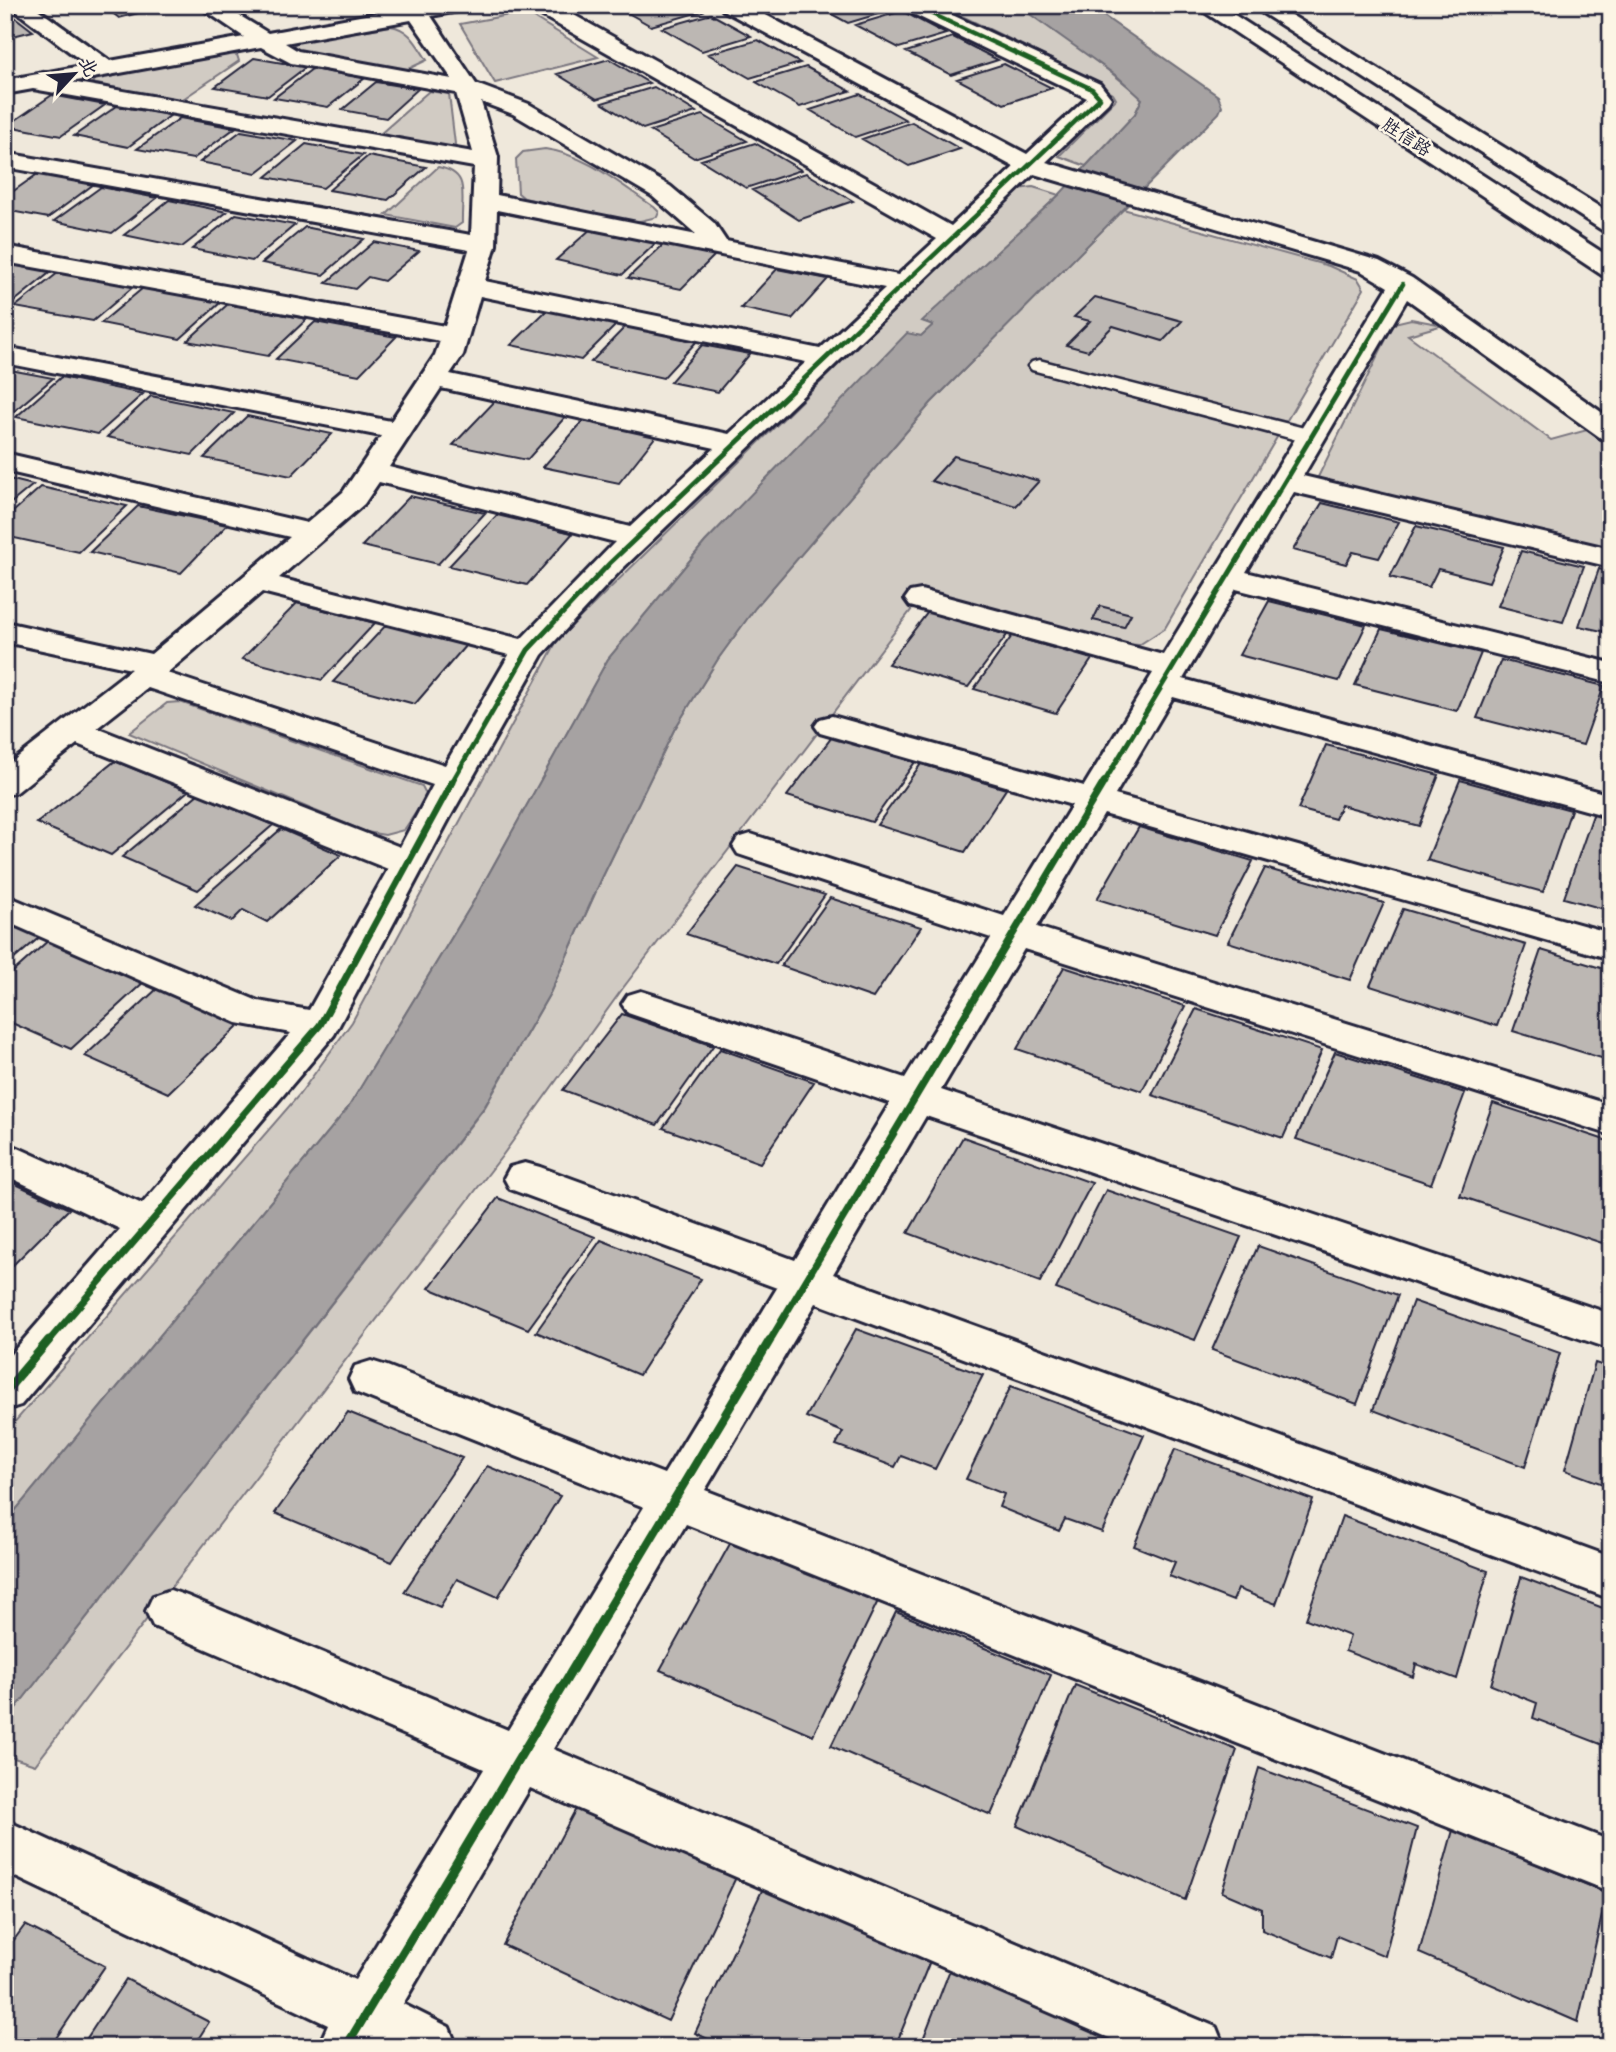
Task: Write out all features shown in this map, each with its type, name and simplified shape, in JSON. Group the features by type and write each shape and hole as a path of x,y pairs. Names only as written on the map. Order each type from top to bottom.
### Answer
{"street":[{"path":"18,5 82,51 107,58"},
{"path":"207,5 290,56 466,88 520,109 661,191 705,228 717,247"},
{"path":"133,42 338,5"},
{"path":"5,87 33,82 107,58 262,40 416,9 456,5"},
{"path":"540,5 953,237"},
{"path":"731,5 1041,169 1370,266 1403,284 1611,432"},
{"path":"5,1392 320,1025 528,650 636,538 953,237 1041,169 1100,98 1092,89 913,5"},
{"name":"胜信路","path":"1204,5 1611,270"},
{"name":"胜信路","path":"1260,5 1611,225"},
{"path":"5,784 150,671 354,498 449,355 483,245 486,162 463,78 416,9"},
{"path":"56,56 82,51"},
{"path":"33,82 486,162"},
{"path":"5,160 483,245"},
{"path":"486,200 903,284"},
{"path":"5,254 454,336"},
{"path":"356,2031 1403,284"},
{"path":"470,286 826,358"},
{"path":"5,355 398,431"},
{"path":"433,378 736,444"},
{"path":"5,462 312,533"},
{"path":"370,471 636,538"},
{"path":"1285,481 1611,558"},
{"path":"1227,577 1611,673"},
{"path":"256,581 528,650"},
{"path":"921,599 1168,676 1611,806"},
{"path":"5,632 150,671 454,780"},
{"path":"832,726 1611,946"},
{"path":"74,731 410,864"},
{"path":"751,846 1015,933 1611,1120"},
{"path":"5,907 251,1013 320,1025"},
{"path":"641,1004 1611,1332"},
{"path":"5,1157 149,1225"},
{"path":"525,1178 1611,1578"},
{"path":"370,1379 1611,1867"},
{"path":"170,1611 1196,2047"},
{"path":"5,1845 356,2031 429,2047"}],"lane":[{"path":"1039,366 1312,437"}],"shaded area":[{"path":"999,3 1024,9 1080,49 1142,99 1135,114 1086,166 1059,156 1116,99 1113,94 1076,71 939,5"},
{"path":"1017,5 1088,5 1218,96 1222,106 1219,113 931,403 755,608 718,659 674,730 550,993 485,1106 5,1722 5,1523 348,1108 472,904 608,659 705,542 907,333 921,336 933,325 922,321 1059,195 1135,114 1142,99 1118,77"},
{"path":"520,13 528,14 598,57 495,83 460,24"},
{"path":"391,26 408,34 427,60 406,70 394,70 299,52 292,46 300,41"},
{"path":"237,55 239,61 180,101 92,83 97,78"},
{"path":"429,91 449,94 455,144 450,148 379,135"},
{"path":"545,149 574,157 602,172 654,207 659,212 657,217 636,222 524,198 518,193 516,159 523,152"},
{"path":"438,167 456,174 460,180 463,195 462,223 455,228 386,215"},
{"path":"1033,187 1059,195 923,321 934,324 921,336 907,334 705,542 608,659 472,904 348,1108 5,1523 5,1433 299,1095 352,1022 558,639 1018,189"},
{"path":"1123,209 1329,266 1358,279 1364,289 1165,628 1139,645 1123,644 925,592 623,988 502,1156 35,1765 5,1755 5,1722 485,1107 550,993 674,730 718,659 755,608 931,403"},
{"path":"1411,319 1443,325 1408,335 1551,440 1587,430 1611,447 1611,550 1316,481 1394,323"},
{"path":"180,702 422,786 427,796 404,830 385,835 366,832 129,733 167,703"}],"building":[{"path":"102,5 170,5 119,18"},
{"path":"614,5 693,5 703,11 651,26"},
{"path":"815,5 887,5 895,9 848,23"},
{"path":"7,11 33,31 5,38"},
{"path":"902,11 946,34 899,48 855,25"},
{"path":"711,14 751,36 702,51 662,28"},
{"path":"953,37 998,60 951,75 906,52"},
{"path":"758,40 800,63 750,78 708,54"},
{"path":"254,58 306,67 268,96 215,87"},
{"path":"609,59 649,83 597,99 557,74"},
{"path":"1004,64 1052,88 1004,104 957,79"},
{"path":"806,67 850,91 800,107 756,82"},
{"path":"312,69 365,78 328,107 274,98"},
{"path":"376,82 418,89 386,118 342,110"},
{"path":"654,87 696,112 643,129 602,103"},
{"path":"860,94 906,120 855,137 810,110"},
{"path":"52,95 105,105 61,136 7,126"},
{"path":"117,106 171,115 128,147 74,136"},
{"path":"703,115 747,141 694,158 650,131"},
{"path":"180,118 235,128 193,159 137,149"},
{"path":"912,122 960,149 909,166 862,139"},
{"path":"241,131 297,141 256,173 200,162"},
{"path":"755,143 801,170 746,188 701,160"},
{"path":"306,144 363,155 323,188 266,177"},
{"path":"368,156 426,167 388,200 329,190"},
{"path":"39,173 94,184 48,218 5,210 5,197"},
{"path":"806,173 853,201 799,220 752,190"},
{"path":"101,187 157,198 112,233 54,221"},
{"path":"169,200 227,212 182,247 124,235"},
{"path":"236,214 295,225 252,261 192,249"},
{"path":"305,227 364,239 323,275 262,263"},
{"path":"593,227 658,241 622,275 556,260"},
{"path":"374,242 419,251 384,281 368,277 355,289 326,283"},
{"path":"665,243 716,254 681,289 628,278"},
{"path":"5,262 53,270 10,305 5,304"},
{"path":"777,269 828,279 792,319 741,308"},
{"path":"59,272 134,286 93,321 15,307"},
{"path":"143,288 221,302 180,339 101,323"},
{"path":"1095,297 1182,321 1163,341 1113,326 1088,351 1066,345 1090,321 1074,317"},
{"path":"228,304 307,319 268,356 187,341"},
{"path":"547,310 617,324 581,360 511,345"},
{"path":"315,322 396,337 359,375 276,359"},
{"path":"626,326 697,341 663,378 591,362"},
{"path":"702,345 750,354 718,392 670,382"},
{"path":"5,369 53,378 6,418 5,418"},
{"path":"61,377 143,394 98,434 16,417"},
{"path":"151,396 234,413 192,455 107,437"},
{"path":"496,400 567,415 527,460 453,445"},
{"path":"247,416 332,434 291,476 204,458"},
{"path":"583,421 656,436 619,483 543,467"},
{"path":"954,456 1039,481 1016,506 931,481"},
{"path":"5,478 33,485 5,508"},
{"path":"41,487 127,506 79,552 5,536 5,519"},
{"path":"410,496 485,513 438,564 362,546"},
{"path":"1322,503 1399,522 1379,558 1353,552 1346,564 1293,550"},
{"path":"138,506 227,525 181,573 90,552"},
{"path":"497,515 573,533 527,585 449,566"},
{"path":"1416,526 1504,547 1489,582 1438,569 1429,587 1390,577"},
{"path":"1521,551 1584,566 1563,622 1498,606"},
{"path":"1599,569 1611,572 1611,633 1579,626"},
{"path":"1269,601 1366,625 1339,681 1239,655"},
{"path":"297,603 375,623 322,680 242,659"},
{"path":"1100,606 1131,614 1124,627 1093,620"},
{"path":"928,612 1007,635 968,687 888,664"},
{"path":"386,625 466,645 415,704 333,682"},
{"path":"1381,629 1481,653 1457,711 1355,685"},
{"path":"1012,636 1092,659 1056,713 974,689"},
{"path":"1501,660 1604,686 1583,745 1477,718"},
{"path":"832,737 915,762 872,822 787,796"},
{"path":"1326,745 1439,775 1419,826 1341,805 1335,819 1298,809"},
{"path":"115,761 188,791 111,855 37,823"},
{"path":"921,764 1006,789 965,852 877,825"},
{"path":"1460,780 1571,810 1543,892 1427,860"},
{"path":"198,794 273,825 198,890 122,857"},
{"path":"1593,815 1611,820 1611,911 1564,898"},
{"path":"1139,827 1253,861 1215,935 1097,899"},
{"path":"281,829 341,855 267,922 243,910 232,921 195,905"},
{"path":"738,867 825,895 776,964 686,934"},
{"path":"1265,868 1384,903 1350,980 1228,942"},
{"path":"830,898 921,927 873,998 781,966"},
{"path":"1403,909 1526,945 1497,1026 1370,986"},
{"path":"5,920 42,935 5,967"},
{"path":"50,939 146,980 71,1049 5,1020 5,979"},
{"path":"1541,950 1611,971 1611,1061 1513,1031"},
{"path":"1064,967 1185,1006 1142,1091 1017,1049"},
{"path":"159,987 241,1023 168,1093 85,1056"},
{"path":"1196,1009 1322,1050 1283,1138 1152,1095"},
{"path":"622,1014 713,1046 657,1125 563,1090"},
{"path":"720,1049 814,1082 760,1163 663,1128"},
{"path":"1335,1052 1465,1093 1431,1184 1296,1139"},
{"path":"1493,1103 1611,1142 1611,1214 1602,1243 1460,1196"},
{"path":"963,1137 1092,1183 1040,1282 908,1233"},
{"path":"5,1179 69,1209 5,1273"},
{"path":"1106,1190 1241,1237 1195,1340 1056,1289"},
{"path":"498,1198 595,1237 528,1329 429,1288"},
{"path":"601,1240 701,1279 639,1375 536,1332"},
{"path":"1258,1246 1398,1295 1357,1404 1212,1350"},
{"path":"1413,1301 1560,1353 1525,1467 1373,1410"},
{"path":"856,1329 983,1375 935,1469 901,1456 895,1467 836,1445 843,1432 806,1417"},
{"path":"1595,1363 1611,1368 1611,1487 1565,1470"},
{"path":"1011,1386 1144,1435 1102,1532 1065,1519 1059,1531 999,1507 1004,1494 966,1479"},
{"path":"348,1412 462,1458 392,1562 275,1513"},
{"path":"1175,1449 1313,1500 1276,1604 1238,1589 1233,1601 1169,1576 1175,1562 1134,1546"},
{"path":"487,1466 560,1496 498,1597 457,1579 440,1607 404,1592"},
{"path":"1342,1516 1488,1571 1457,1679 1416,1664 1413,1677 1345,1651 1350,1636 1306,1619"},
{"path":"731,1542 878,1601 813,1735 660,1670"},
{"path":"1521,1577 1611,1611 1611,1733 1606,1731 1603,1745 1533,1718 1537,1703 1491,1685"},
{"path":"896,1612 1051,1675 991,1815 831,1746"},
{"path":"1075,1685 1237,1750 1185,1900 1017,1826"},
{"path":"1259,1768 1417,1828 1385,1956 1337,1936 1331,1958 1262,1930 1262,1909 1222,1892"},
{"path":"579,1803 739,1871 668,2021 503,1945"},
{"path":"1453,1830 1607,1893 1578,2022 1419,1953"},
{"path":"765,1884 932,1956 895,2047 725,2047 695,2033"},
{"path":"25,1925 105,1966 50,2047 5,2047 5,1952"},
{"path":"951,1967 1129,2042 1127,2047 920,2047"},
{"path":"126,1979 209,2022 193,2047 81,2047"},
{"path":"1611,2005 1611,2047 1600,2047"}],"cycle path":[{"path":"5,1392 320,1025 431,819 528,650 610,563 1100,98 1092,89 913,5"},
{"path":"346,2047 1403,284"}]}
